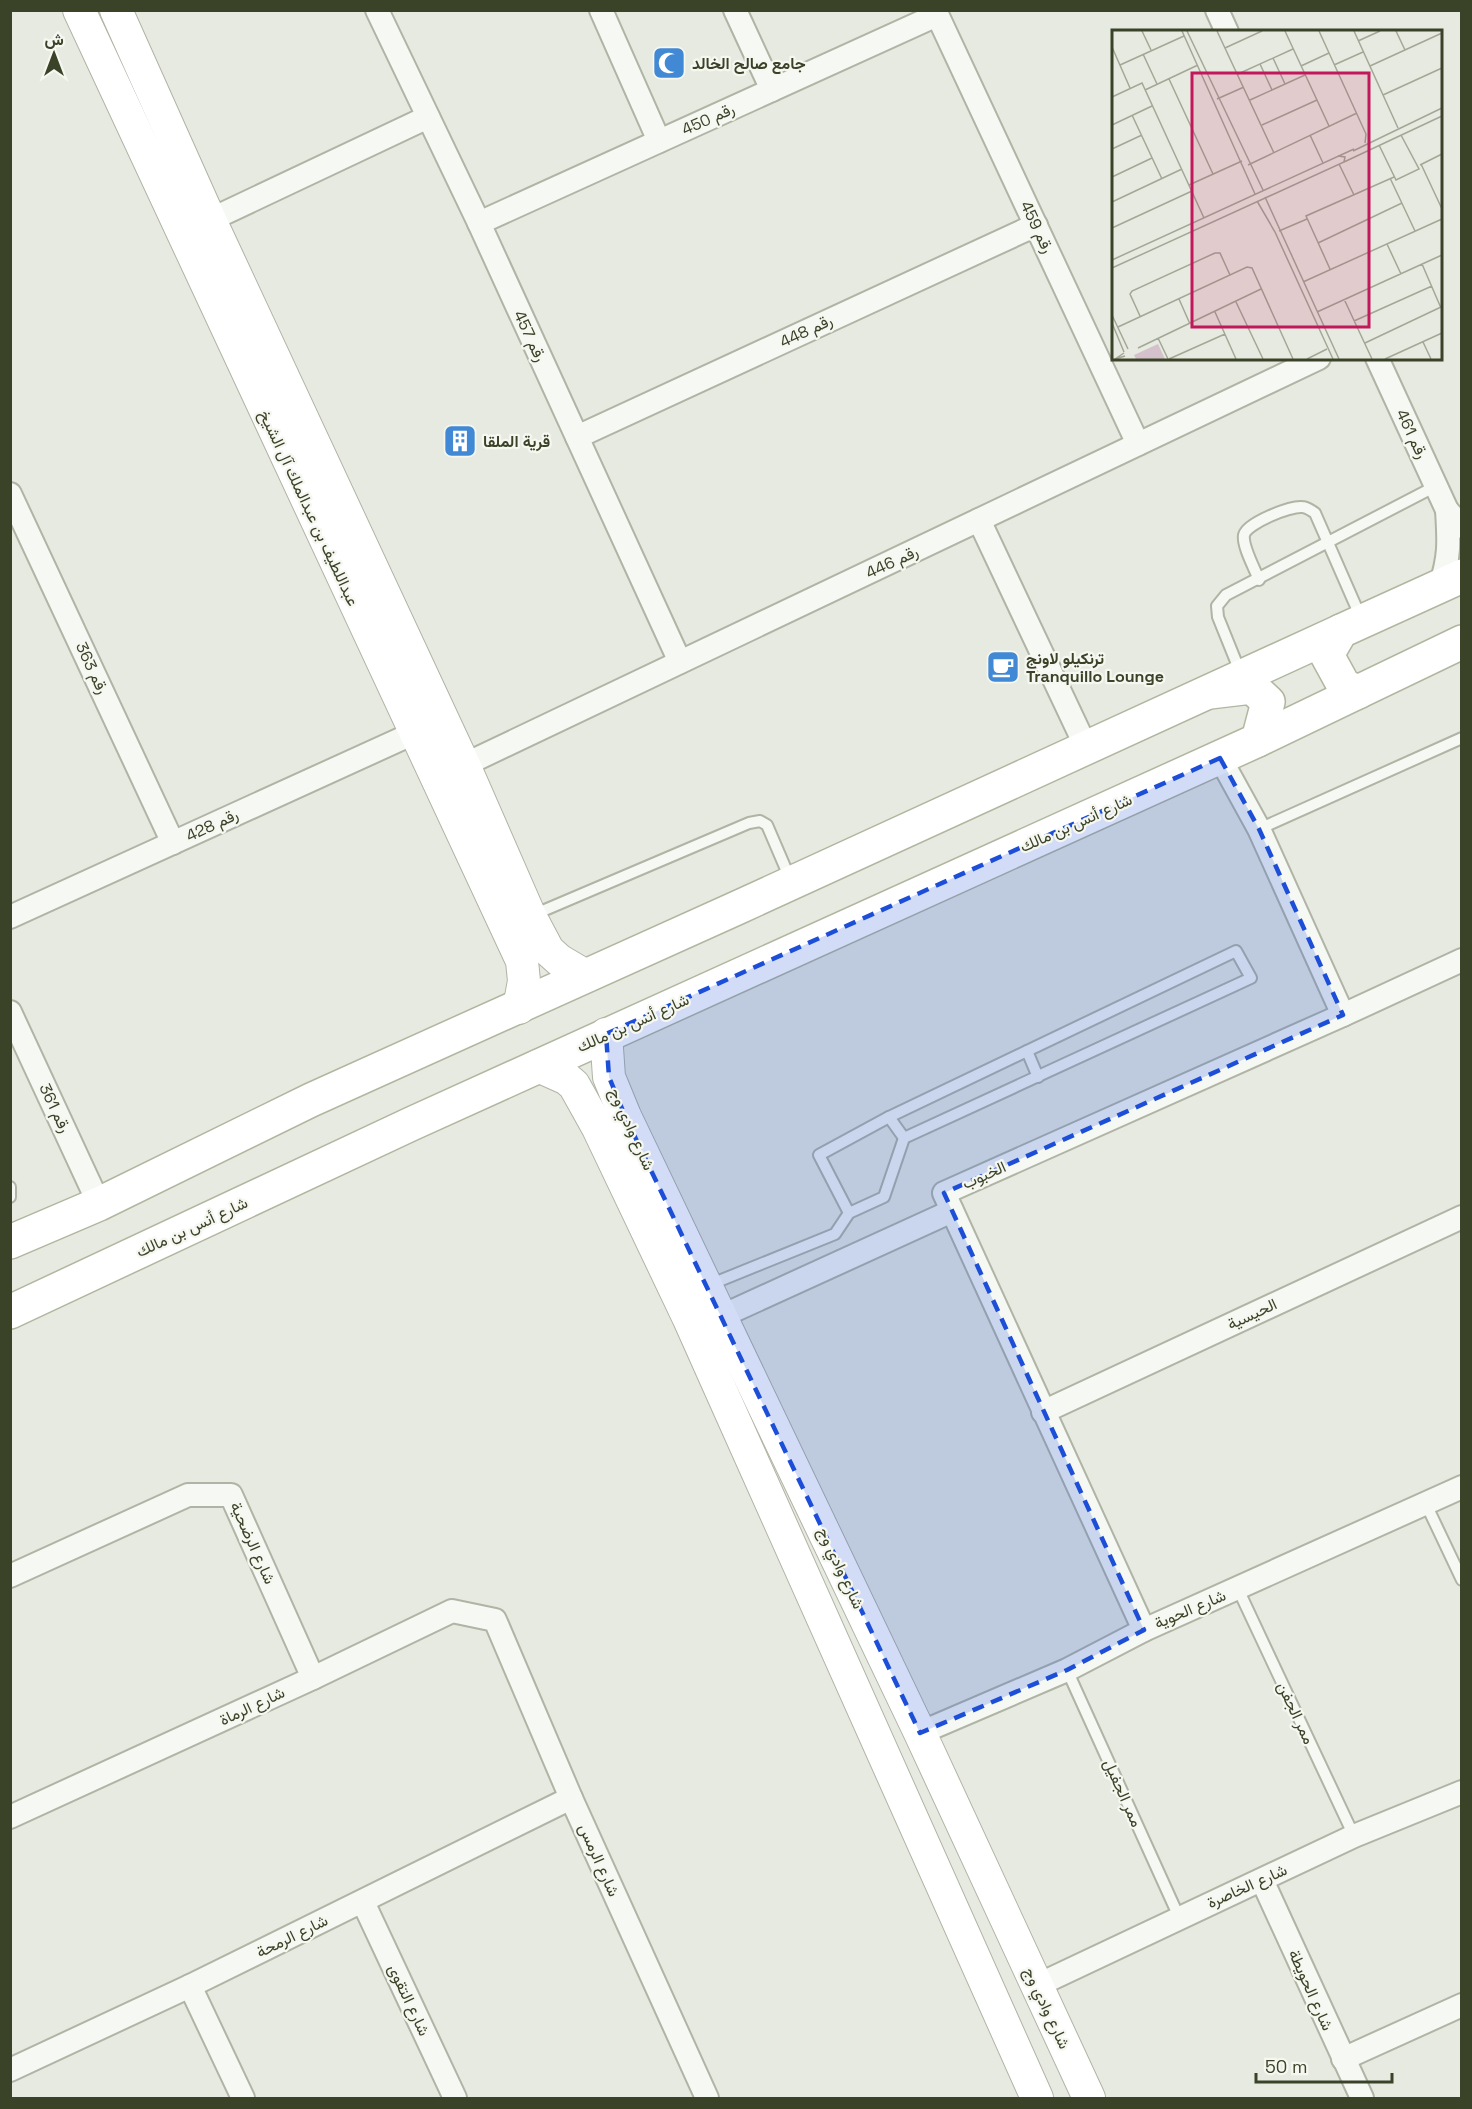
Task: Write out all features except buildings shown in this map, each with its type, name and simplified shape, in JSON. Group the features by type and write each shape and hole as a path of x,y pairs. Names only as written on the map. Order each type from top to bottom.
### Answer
{"main road":[{"path":"10,1242 99,1204 311,1100 519,1008 1450,581"},
{"path":"1352,626 1327,655 1344,686 1358,692"},
{"name":"شارع أنس بن مالك","path":"10,1312 606,1034 1220,758 1461,642"},
{"path":"1210,692 1252,687 1268,702 1258,740"}],"street":[{"name":"عبداللطيف بن عبدالملك آل الشيخ","path":"78,10 414,733 518,911 548,950 559,960 586,976"},
{"name":"عبداللطيف بن عبدالملك آل الشيخ","path":"116,10 210,219 464,765 518,911 524,981 519,1008"},
{"path":"601,10 659,141"},
{"path":"735,10 772,90"},
{"path":"1217,10 1226,30"},
{"name":"رقم 457","path":"380,11 680,662"},
{"name":"رقم 450","path":"479,223 936,13"},
{"name":"رقم 459","path":"936,13 1138,444"},
{"path":"210,219 428,117"},
{"name":"رقم 448","path":"577,437 1036,225"},
{"name":"رقم 446","path":"464,765 1315,360"},
{"name":"رقم 461","path":"1378,360 1446,510"},
{"name":"رقم 363","path":"10,494 173,843"},
{"path":"1446,510 1461,527"},
{"path":"1446,510 1450,546 1448,562 1450,581"},
{"path":"979,520 1087,749"},
{"path":"390,683 419,670"},
{"name":"رقم 428","path":"10,917 414,733"},
{"path":"1220,758 1259,829 1343,1016"},
{"name":"الخبوب","path":"1144,1630 944,1193 1343,1016 1461,960"},
{"name":"رقم 361","path":"10,1012 99,1204"},
{"name":"شارع وادي وج","path":"606,1034 611,1122 689,1319 1037,2098"},
{"name":"شارع وادي وج","path":"538,1066 567,1079 611,1122 706,1286 920,1733 1089,2098"},
{"path":"722,1316 952,1211"},
{"name":"الحيسية","path":"1043,1412 1461,1217"},
{"name":"شارع الحوية","path":"920,1733 1067,1670 1144,1630 1461,1486"},
{"name":"شارع الرضحية","path":"10,1576 188,1495 231,1495 313,1678"},
{"name":"شارع الرماة","path":"10,1817 313,1678 452,1611 495,1620"},
{"name":"شارع الرمس","path":"495,1620 571,1798 707,2098"},
{"name":"شارع الخاصرة","path":"1036,1986 1354,1836 1461,1792"},
{"name":"شارع الرمحة","path":"10,2070 190,1986 571,1798"},
{"name":"شارع الحويطة","path":"1262,1880 1362,2098"},
{"name":"شارع التقوى","path":"363,1902 455,2098"},
{"path":"190,1986 243,2098"},
{"path":"1343,2059 1461,2006"}],"lane":[{"path":"1242,677 1218,617 1217,606 1226,595 1259,580 1326,542 1436,486"},
{"path":"1259,580 1244,543 1245,533 1251,525 1293,507 1305,507 1315,513 1352,626"},
{"path":"1259,829 1461,738"},
{"path":"518,911 749,823 760,821 766,825 793,883"},
{"path":"706,1286 835,1234 849,1213 884,1197 904,1138 1251,978 1236,951 889,1117 819,1155 849,1213"},
{"path":"1027,1051 1038,1077"},
{"path":"889,1117 904,1138"},
{"path":"10,1187 10,1197"},
{"path":"1425,1502 1461,1580"},
{"name":"ممر الجفن","path":"1238,1589 1354,1836"},
{"name":"ممر الجفيل","path":"1067,1670 1179,1917"}],"highlighted area":[{"path":"1220,758 1259,829 1343,1015 944,1193 1144,1630 1067,1670 920,1733 625,1116 609,1077 606,1034"}],"place":[{"name":"جامع صالح الخالد","path":"669,63"},
{"name":"قرية الملقا","path":"460,441"},
{"name":"ترنكيلو لاونج Tranquillo Lounge","path":"1003,667"}]}
